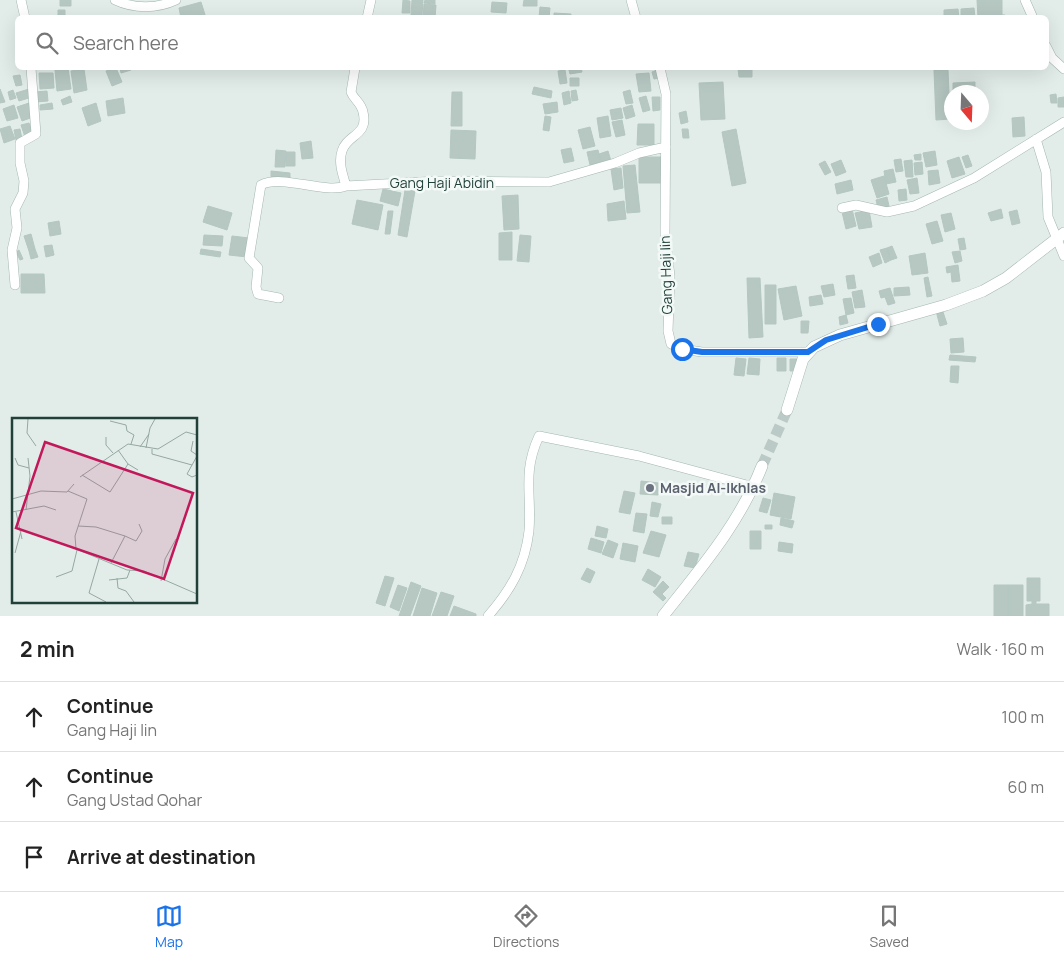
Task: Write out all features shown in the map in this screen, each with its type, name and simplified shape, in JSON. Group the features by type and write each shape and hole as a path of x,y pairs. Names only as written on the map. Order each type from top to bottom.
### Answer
{"street":[{"path":"21,0 24,15"},
{"path":"115,0 131,6 160,6 176,0"},
{"path":"368,15 370,0"},
{"path":"631,0 635,15"},
{"path":"1025,0 1032,15"},
{"path":"1049,52 1052,58 1064,69"},
{"path":"15,285 12,250 17,228 15,209 23,193 24,182 20,163 20,143 36,134 31,70"},
{"path":"346,186 342,174 342,151 345,144 360,131 365,121 361,104 351,92 355,70"},
{"name":"Gang Haji Iin","path":"660,70 666,94 665,234 670,276 668,331 671,344 682,349 702,352 808,352"},
{"path":"842,208 856,205 887,212 914,206 974,178 1064,122"},
{"path":"1036,139 1047,177 1048,217 1061,235 1064,256"},
{"name":"Gang Haji Abidin","path":"279,298 258,294 256,287 258,268 249,258 260,185 298,183 334,188 439,181 549,182 615,163 639,153 666,147"},
{"path":"786,410 793,396 803,359 808,352 826,340 946,305 983,291 1006,278 1061,235"},
{"path":"488,616 507,595 522,566 529,531 528,473 530,454 539,436 639,456 754,487"},
{"path":"663,616 711,556 754,487 762,466"}],"building":[{"path":"60,0 71,0 71,6 60,6"},
{"path":"403,0 410,1 410,13 402,13"},
{"path":"412,0 423,0 422,15 411,15"},
{"path":"425,0 435,0 435,4 424,3"},
{"path":"524,0 537,0 537,6 523,6"},
{"path":"977,0 1002,0 1002,15 978,15"},
{"path":"201,2 205,15 180,15 179,8"},
{"path":"492,2 507,3 506,13 491,12"},
{"path":"424,4 436,5 435,15 423,15"},
{"path":"540,7 550,8 549,15 539,15"},
{"path":"974,8 975,15 961,15 961,9"},
{"path":"958,9 959,15 944,15 944,10"},
{"path":"58,10 65,10 65,15 58,15"},
{"path":"554,13 571,14 571,15 554,15"},
{"path":"55,70 68,70 71,89 57,91"},
{"path":"84,70 87,90 74,93 71,71"},
{"path":"117,70 122,82 112,86 106,71"},
{"path":"120,70 131,70 121,73"},
{"path":"565,70 567,83 560,84 558,71"},
{"path":"569,70 582,70 582,72 570,74"},
{"path":"657,70 659,78 654,79 652,72"},
{"path":"738,70 752,70 752,77 739,77"},
{"path":"934,70 948,70 949,85 944,85 944,119 936,120"},
{"path":"39,73 53,73 54,88 40,89"},
{"path":"649,73 651,91 639,92 636,74"},
{"path":"20,75 22,85 16,86 13,76"},
{"path":"570,78 579,78 579,86 570,86"},
{"path":"723,82 725,119 701,120 699,83"},
{"path":"975,82 975,85 953,85 953,83"},
{"path":"534,87 552,91 551,98 532,94"},
{"path":"0,89 5,102 0,103"},
{"path":"29,89 32,97 19,101 16,93"},
{"path":"13,90 16,98 10,100 8,92"},
{"path":"576,90 578,100 572,101 571,91"},
{"path":"630,90 633,103 626,104 623,92"},
{"path":"47,91 48,101 36,102 35,92"},
{"path":"569,91 571,103 564,105 562,93"},
{"path":"452,92 462,92 462,126 451,126"},
{"path":"1056,94 1057,103 1051,103 1050,95"},
{"path":"70,96 72,102 63,105 61,100"},
{"path":"646,96 650,110 643,112 639,98"},
{"path":"652,97 660,97 660,110 653,111"},
{"path":"1064,97 1064,107 1058,107 1058,98"},
{"path":"123,98 125,113 108,116 106,101"},
{"path":"557,102 558,112 545,114 543,104"},
{"path":"29,103 33,117 22,121 17,107"},
{"path":"52,103 53,109 40,110 40,105"},
{"path":"96,103 101,121 88,126 82,108"},
{"path":"14,105 18,118 7,121 3,109"},
{"path":"632,105 635,116 626,119 623,108"},
{"path":"621,108 623,118 612,120 610,110"},
{"path":"686,111 688,122 681,124 679,113"},
{"path":"545,116 551,117 549,131 543,130"},
{"path":"608,116 611,136 600,138 597,118"},
{"path":"1024,117 1025,136 1013,137 1012,118"},
{"path":"622,120 625,135 616,137 612,122"},
{"path":"29,123 33,135 25,137 21,125"},
{"path":"638,124 654,124 654,145 637,145"},
{"path":"10,126 15,139 4,143 0,129"},
{"path":"590,127 595,146 583,149 578,130"},
{"path":"20,129 22,139 16,140 14,130"},
{"path":"682,129 688,129 689,138 683,138"},
{"path":"736,129 746,183 732,186 722,132"},
{"path":"451,130 476,131 475,159 450,158"},
{"path":"311,141 313,158 302,159 300,143"},
{"path":"571,148 574,161 564,163 561,150"},
{"path":"276,150 286,151 285,167 275,167"},
{"path":"598,150 601,162 590,165 587,152"},
{"path":"608,151 611,161 602,164 599,154"},
{"path":"935,151 937,165 926,167 923,153"},
{"path":"286,152 295,152 295,166 286,166"},
{"path":"921,154 921,160 915,160 914,155"},
{"path":"968,155 972,166 966,168 962,157"},
{"path":"639,157 662,157 662,183 639,183"},
{"path":"959,157 965,174 952,178 947,161"},
{"path":"901,159 903,171 896,172 894,160"},
{"path":"841,160 846,172 836,176 831,164"},
{"path":"912,160 913,177 906,177 904,161"},
{"path":"825,161 831,172 825,175 819,164"},
{"path":"922,162 923,174 915,175 914,163"},
{"path":"635,165 640,212 627,213 623,166"},
{"path":"621,168 623,188 614,190 611,169"},
{"path":"893,169 896,182 886,184 884,171"},
{"path":"938,170 940,183 929,185 928,171"},
{"path":"271,171 290,173 290,179 271,178"},
{"path":"884,176 889,194 877,198 871,180"},
{"path":"917,178 919,193 910,194 907,180"},
{"path":"851,180 853,190 837,194 835,184"},
{"path":"383,189 401,193 398,206 380,201"},
{"path":"906,189 907,200 899,201 898,190"},
{"path":"405,190 415,191 407,237 398,235"},
{"path":"518,195 519,229 504,230 502,196"},
{"path":"887,197 889,206 878,208 876,200"},
{"path":"357,200 383,205 378,230 352,224"},
{"path":"624,201 626,219 608,221 607,204"},
{"path":"208,206 232,213 227,230 203,222"},
{"path":"852,209 856,226 846,229 842,212"},
{"path":"1001,209 1003,218 991,221 988,213"},
{"path":"869,210 872,227 859,229 855,213"},
{"path":"1017,210 1020,223 1012,225 1009,212"},
{"path":"388,211 393,211 390,234 385,234"},
{"path":"951,213 955,229 945,232 941,215"},
{"path":"59,221 61,234 50,236 48,223"},
{"path":"937,221 943,241 932,244 926,224"},
{"path":"512,232 512,260 499,260 499,233"},
{"path":"31,234 35,249 29,251 24,236"},
{"path":"204,235 223,236 222,246 203,245"},
{"path":"520,235 531,236 529,262 517,261"},
{"path":"232,236 249,238 247,257 229,255"},
{"path":"964,238 966,249 960,250 958,239"},
{"path":"52,245 54,255 46,257 44,246"},
{"path":"892,246 897,258 891,260 887,248"},
{"path":"887,248 891,260 885,263 880,250"},
{"path":"35,249 38,257 31,259 29,251"},
{"path":"201,249 221,252 220,257 200,254"},
{"path":"19,250 23,259 20,260 16,252"},
{"path":"960,251 962,261 955,263 952,252"},
{"path":"879,253 882,263 873,267 869,257"},
{"path":"925,253 928,273 912,275 909,256"},
{"path":"958,265 960,281 952,282 951,272 947,273 946,267"},
{"path":"21,274 44,274 45,293 21,293"},
{"path":"854,275 856,288 848,289 846,276"},
{"path":"928,277 932,296 927,297 924,278"},
{"path":"747,278 760,278 763,337 749,338"},
{"path":"833,284 835,295 824,297 821,286"},
{"path":"765,285 776,285 776,324 765,324"},
{"path":"796,286 802,316 784,320 778,289"},
{"path":"909,287 910,295 894,296 894,288"},
{"path":"890,288 895,303 888,305 885,297 881,298 879,291"},
{"path":"862,290 865,307 855,308 852,292"},
{"path":"821,295 823,304 810,306 809,297"},
{"path":"851,298 854,313 846,315 843,299"},
{"path":"942,309 947,324 940,326 936,311"},
{"path":"846,315 848,323 840,325 839,317"},
{"path":"801,321 809,321 808,333 801,333"},
{"path":"963,338 964,352 951,353 950,339"},
{"path":"950,355 976,357 975,362 949,360"},
{"path":"736,358 746,359 744,376 734,375"},
{"path":"749,358 760,359 759,375 747,374"},
{"path":"777,358 786,358 786,371 777,371"},
{"path":"790,359 797,359 797,371 790,371"},
{"path":"951,366 959,366 958,383 950,382"},
{"name":"Masjid Al-Ikhlas","path":"641,481 659,483 658,495 640,494"},
{"path":"624,491 635,493 630,514 619,512"},
{"path":"774,493 795,497 791,519 770,515"},
{"path":"763,498 771,500 767,513 759,511"},
{"path":"652,502 661,504 658,517 650,516"},
{"path":"636,513 647,514 644,533 633,531"},
{"path":"662,517 672,517 672,524 662,524"},
{"path":"781,518 794,521 792,528 780,525"},
{"path":"765,525 772,525 772,529 765,529"},
{"path":"597,526 608,529 606,538 595,536"},
{"path":"651,531 666,535 659,557 643,553"},
{"path":"750,531 761,531 761,549 750,549"},
{"path":"591,538 604,542 601,553 588,549"},
{"path":"608,540 618,544 613,558 602,554"},
{"path":"779,542 793,544 792,553 778,551"},
{"path":"623,543 638,546 635,562 620,559"},
{"path":"688,552 699,554 695,568 684,566"},
{"path":"587,568 595,572 590,583 581,579"},
{"path":"648,569 661,577 655,587 642,580"},
{"path":"385,576 394,578 385,606 376,603"},
{"path":"1027,578 1040,578 1040,601 1036,601 1036,604 1049,604 1049,616 1026,616 1026,605 1032,604 1032,601 1027,601"},
{"path":"663,581 669,587 662,594 666,598 663,601 653,592"},
{"path":"411,582 421,586 410,616 399,616"},
{"path":"398,585 407,588 399,611 390,607"},
{"path":"994,585 1008,585 1008,616 994,616"},
{"path":"1008,585 1023,585 1023,616 1008,616"},
{"path":"422,588 437,593 430,616 413,616"},
{"path":"441,592 454,596 447,616 432,616"},
{"path":"454,606 476,614 476,616 450,616"}],"tunnel":[{"path":"762,466 787,410"}],"place":[{"name":"Masjid Al-Ikhlas","path":"650,488"}],"route":[{"path":"682,349 702,352 808,352 826,340 878,324"}]}
